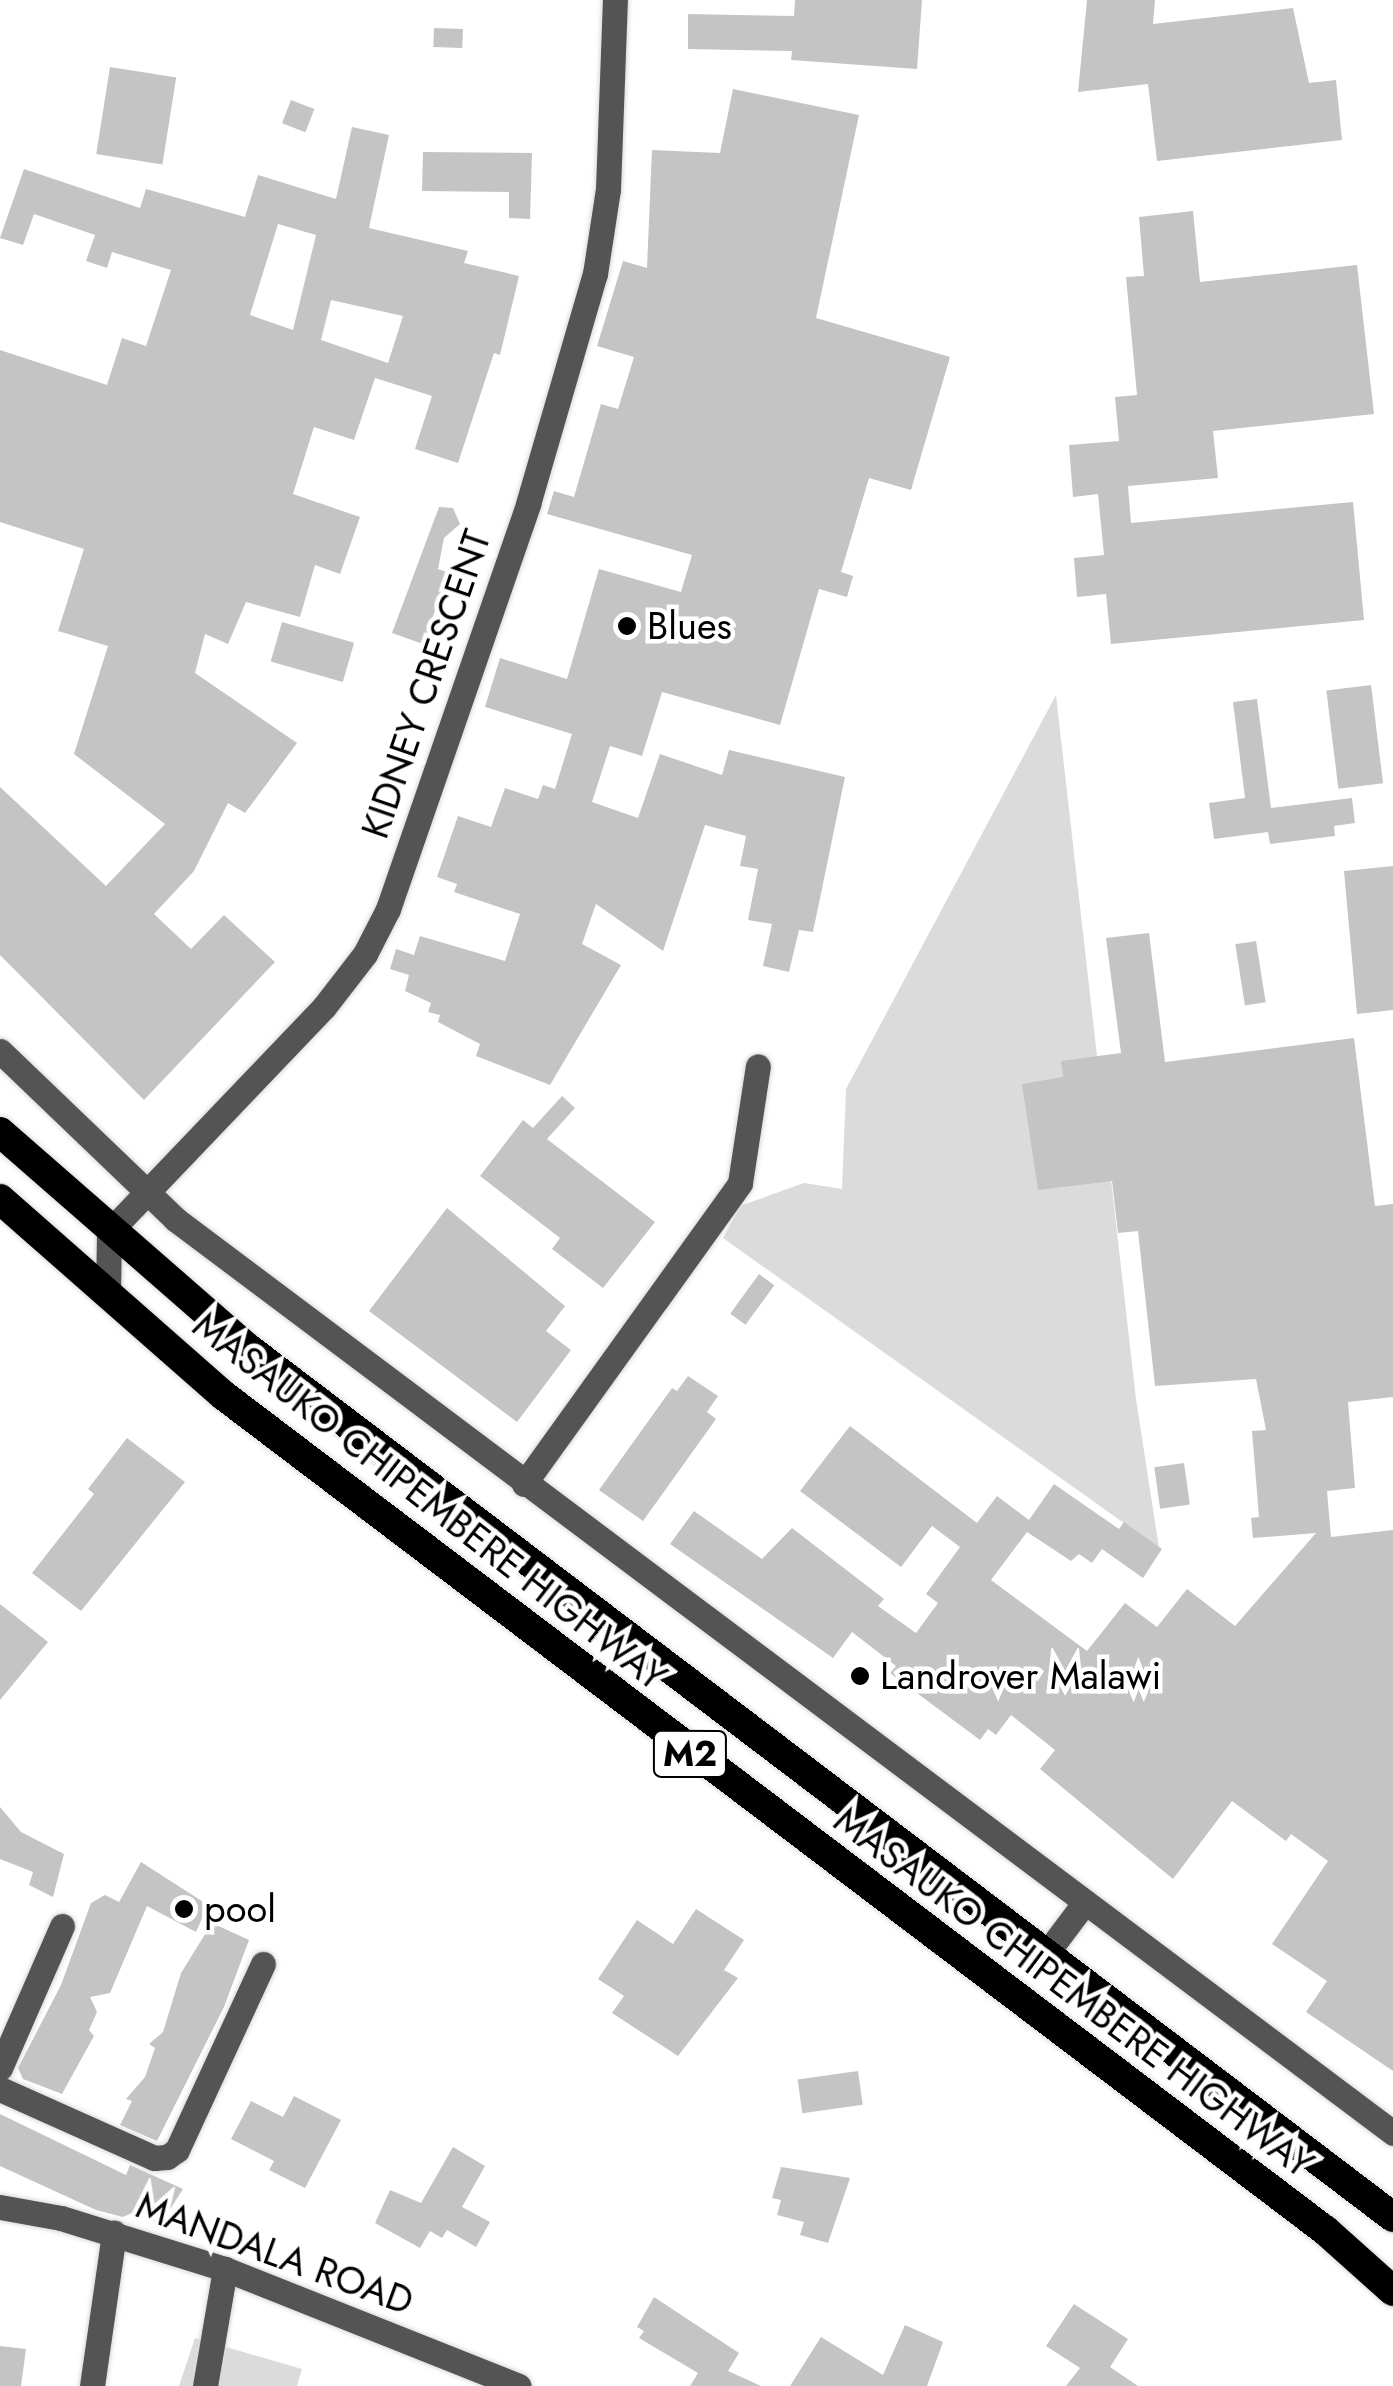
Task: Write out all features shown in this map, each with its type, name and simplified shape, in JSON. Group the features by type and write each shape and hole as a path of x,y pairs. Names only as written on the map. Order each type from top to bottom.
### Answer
{"highway":[{"name":"MASAUKO CHIPEMBERE HIGHWAY","path":"0,1132 110,1232 250,1349 1393,2217"},
{"name":"MASAUKO CHIPEMBERE HIGHWAY","path":"0,1199 223,1395 1326,2231 1393,2291"}],"street":[{"name":"KIDNEY CRESCENT","path":"110,1232 324,1007 365,954 388,909 528,504 595,274 608,189 616,0"},
{"path":"0,1051 148,1192 524,1484 1393,2132"},
{"path":"524,1484 740,1183 758,1066"},
{"path":"108,1296 110,1232"},
{"path":"1046,1954 1085,1902"},
{"path":"0,2068 62,1926"},
{"path":"0,2089 154,2158 167,2157 178,2150 264,1964"},
{"name":"MANDALA ROAD","path":"0,2207 114,2233 225,2268 518,2386"},
{"path":"92,2386 114,2233"},
{"path":"204,2386 225,2268"}],"shaded area":[{"path":"1056,695 1136,1399 1159,1548 723,1238 740,1206 804,1183 842,1189 846,1089"},
{"path":"195,2338 302,2369 297,2386 179,2386"}],"building":[{"path":"795,0 922,0 917,69 791,60 792,51 688,49 688,14 794,16"},
{"path":"1087,0 1155,0 1153,24 1293,8 1309,83 1336,80 1342,140 1157,161 1148,84 1078,92"},
{"path":"434,28 463,29 462,48 433,47"},
{"path":"110,67 176,77 162,164 96,154"},
{"path":"733,89 859,115 816,318 950,357 911,490 869,478 841,572 853,576 847,597 819,589 780,725 662,692 642,756 610,746 592,802 638,818 660,754 722,775 729,750 845,777 813,932 799,930 789,972 763,966 772,924 748,920 758,869 740,866 746,836 705,825 663,951 596,904 582,944 621,965 550,1085 476,1056 480,1044 438,1022 440,1015 428,1012 431,1003 405,991 409,975 390,969 396,949 414,955 420,936 505,961 520,914 454,892 457,884 437,877 458,816 491,827 505,788 538,799 543,785 555,789 572,734 485,707 500,658 567,679 599,569 681,592 692,555 547,514 554,491 574,497 601,404 618,409 634,357 597,346 623,261 647,268 652,150 720,153"},
{"path":"291,100 314,109 305,132 282,123"},
{"path":"352,127 389,135 369,228 468,251 464,263 519,276 500,355 494,353 458,463 415,449 432,396 375,378 354,440 314,427 293,494 360,517 340,574 315,565 300,617 246,602 228,644 205,634 195,673 297,743 245,813 228,803 194,871 154,914 191,949 224,915 275,962 144,1100 0,955 0,787 106,886 165,824 74,754 108,646 58,631 84,549 0,522 0,350 107,385 122,338 146,346 171,270 112,252 107,268 86,261 95,235 34,214 23,245 0,238 24,169 140,208 146,189 245,217 258,175 336,199","holes":["278,224 316,235 293,330 250,315","331,300 403,316 388,363 321,340"]},
{"path":"423,152 532,153 530,219 509,218 509,192 422,191"},
{"path":"1193,211 1200,282 1357,265 1374,414 1213,431 1218,478 1128,486 1131,523 1353,502 1364,620 1111,644 1106,594 1077,597 1074,558 1104,555 1098,494 1073,497 1069,445 1119,441 1115,397 1137,395 1126,277 1144,276 1139,217"},
{"path":"439,507 453,508 460,524 444,538 438,569 449,572 423,644 392,633"},
{"path":"282,622 354,643 343,682 271,661"},
{"path":"1371,685 1383,783 1338,789 1326,690"},
{"path":"1257,699 1271,808 1352,798 1355,823 1334,826 1335,836 1270,844 1268,832 1214,839 1209,803 1245,798 1233,702"},
{"path":"1393,866 1393,1010 1357,1014 1344,871"},
{"path":"1149,933 1165,1062 1354,1038 1375,1206 1393,1204 1393,1397 1348,1402 1355,1488 1327,1491 1331,1537 1393,1530 1393,2071 1306,2012 1327,1981 1272,1944 1328,1861 1291,1834 1286,1841 1232,1801 1173,1879 1040,1769 1055,1750 1011,1715 996,1735 988,1729 980,1740 890,1673 896,1666 852,1632 833,1658 670,1544 694,1511 762,1559 792,1528 884,1599 878,1606 916,1633 938,1603 926,1594 960,1547 932,1526 901,1567 800,1491 850,1426 977,1523 997,1496 1029,1520 1054,1484 1119,1529 1124,1522 1162,1549 1143,1578 1102,1549 1092,1563 1079,1554 1071,1561 1027,1532 991,1580 1087,1651 1125,1603 1157,1627 1187,1589 1235,1626 1316,1533 1253,1538 1251,1518 1259,1517 1252,1431 1266,1430 1256,1379 1155,1386 1138,1231 1118,1233 1112,1181 1038,1190 1022,1084 1063,1077 1061,1061 1121,1053 1106,938"},
{"path":"1256,941 1266,1002 1245,1006 1235,944"},
{"path":"562,1096 575,1108 547,1139 655,1222 603,1288 552,1249 560,1238 480,1176 523,1120 533,1128"},
{"path":"447,1208 565,1306 546,1331 571,1350 517,1422 369,1311"},
{"path":"759,1274 774,1285 746,1325 730,1314"},
{"path":"688,1376 718,1396 707,1412 716,1419 643,1521 599,1490 672,1388 677,1391"},
{"path":"127,1438 185,1482 81,1611 32,1573 94,1494 88,1489"},
{"path":"1184,1463 1190,1505 1160,1509 1154,1467"},
{"path":"0,1604 48,1642 0,1700"},
{"path":"0,1807 21,1832 64,1854 53,1897 29,1885 33,1872 0,1859"},
{"path":"141,1862 208,1905 196,1932 147,1906 110,1993 90,1997 97,2012 89,2030 94,2036 62,2094 23,2079 18,2068 61,1985 91,1903 105,1895 119,1902"},
{"path":"696,1909 744,1940 724,1970 738,1978 678,2056 612,2013 624,1996 598,1979 637,1920 673,1944"},
{"path":"212,1923 249,1940 224,2007 157,2141 120,2125 132,2101 126,2099 145,2077 155,2048 149,2044 163,2032 181,1973"},
{"path":"858,2071 863,2105 802,2113 798,2079"},
{"path":"294,2096 341,2120 305,2188 269,2170 274,2161 231,2139 251,2101 283,2117"},
{"path":"0,2114 126,2175 130,2165 183,2189 160,2225 136,2211 123,2217 96,2210 0,2166"},
{"path":"453,2147 485,2166 462,2207 490,2222 476,2247 447,2230 442,2238 430,2231 420,2248 375,2223 390,2190 421,2203"},
{"path":"781,2167 850,2178 828,2243 800,2235 804,2222 777,2215 781,2200 772,2198"},
{"path":"654,2297 739,2353 728,2371 761,2386 690,2386 698,2373 639,2338 644,2331 637,2327"},
{"path":"1074,2304 1128,2339 1110,2367 1138,2386 1066,2386 1080,2368 1046,2346"},
{"path":"905,2325 943,2342 927,2386 790,2386 821,2337 883,2375"},
{"path":"0,2346 26,2349 21,2386 0,2386"}],"place":[{"name":"Blues","path":"627,626"},
{"name":"Landrover Malawi","path":"860,1676"},
{"name":"pool","path":"184,1909"}]}
